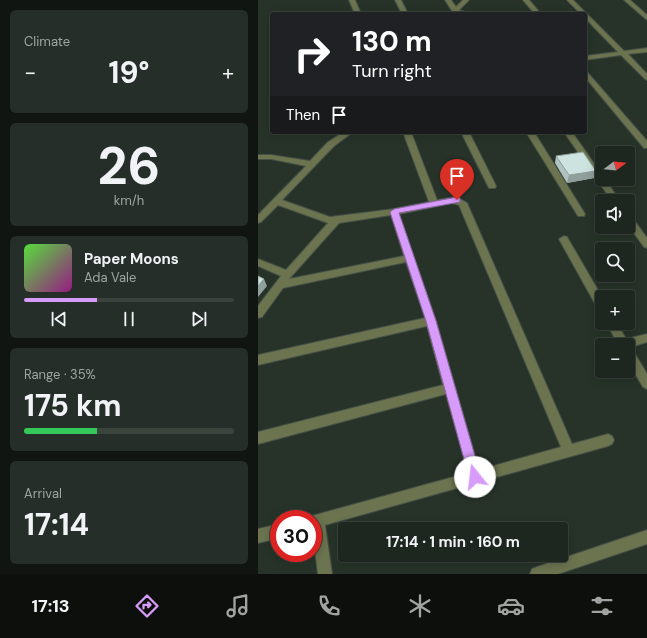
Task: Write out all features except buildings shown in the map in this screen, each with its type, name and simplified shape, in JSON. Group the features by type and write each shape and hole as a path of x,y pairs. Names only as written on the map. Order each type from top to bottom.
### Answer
{"street":[{"path":"352,0 357,12"},
{"path":"398,0 404,12"},
{"path":"448,0 454,12 466,0"},
{"path":"526,0 536,12"},
{"path":"570,0 583,12"},
{"path":"627,0 647,18"},
{"path":"587,16 647,78"},
{"path":"587,58 647,50"},
{"path":"587,75 646,144"},
{"path":"258,220 331,144 347,134"},
{"path":"408,134 434,204"},
{"path":"466,134 492,186"},
{"path":"531,134 581,214"},
{"path":"569,134 611,194"},
{"path":"258,157 271,157 311,164"},
{"path":"277,201 329,220 394,212 452,200 457,200 463,203 568,450"},
{"path":"394,212 431,321 475,477"},
{"path":"258,314 279,284 336,220"},
{"path":"635,228 647,245"},
{"path":"564,239 595,294"},
{"path":"279,284 410,258"},
{"path":"258,262 288,274"},
{"path":"258,360 431,321"},
{"path":"635,343 647,338"},
{"path":"635,364 647,384"},
{"path":"258,438 450,388"},
{"path":"322,520 608,440"},
{"path":"258,536 270,533"},
{"path":"538,574 647,537"},
{"path":"322,558 325,574"}],"route":[{"path":"457,200 394,212 431,321 475,477"}]}
